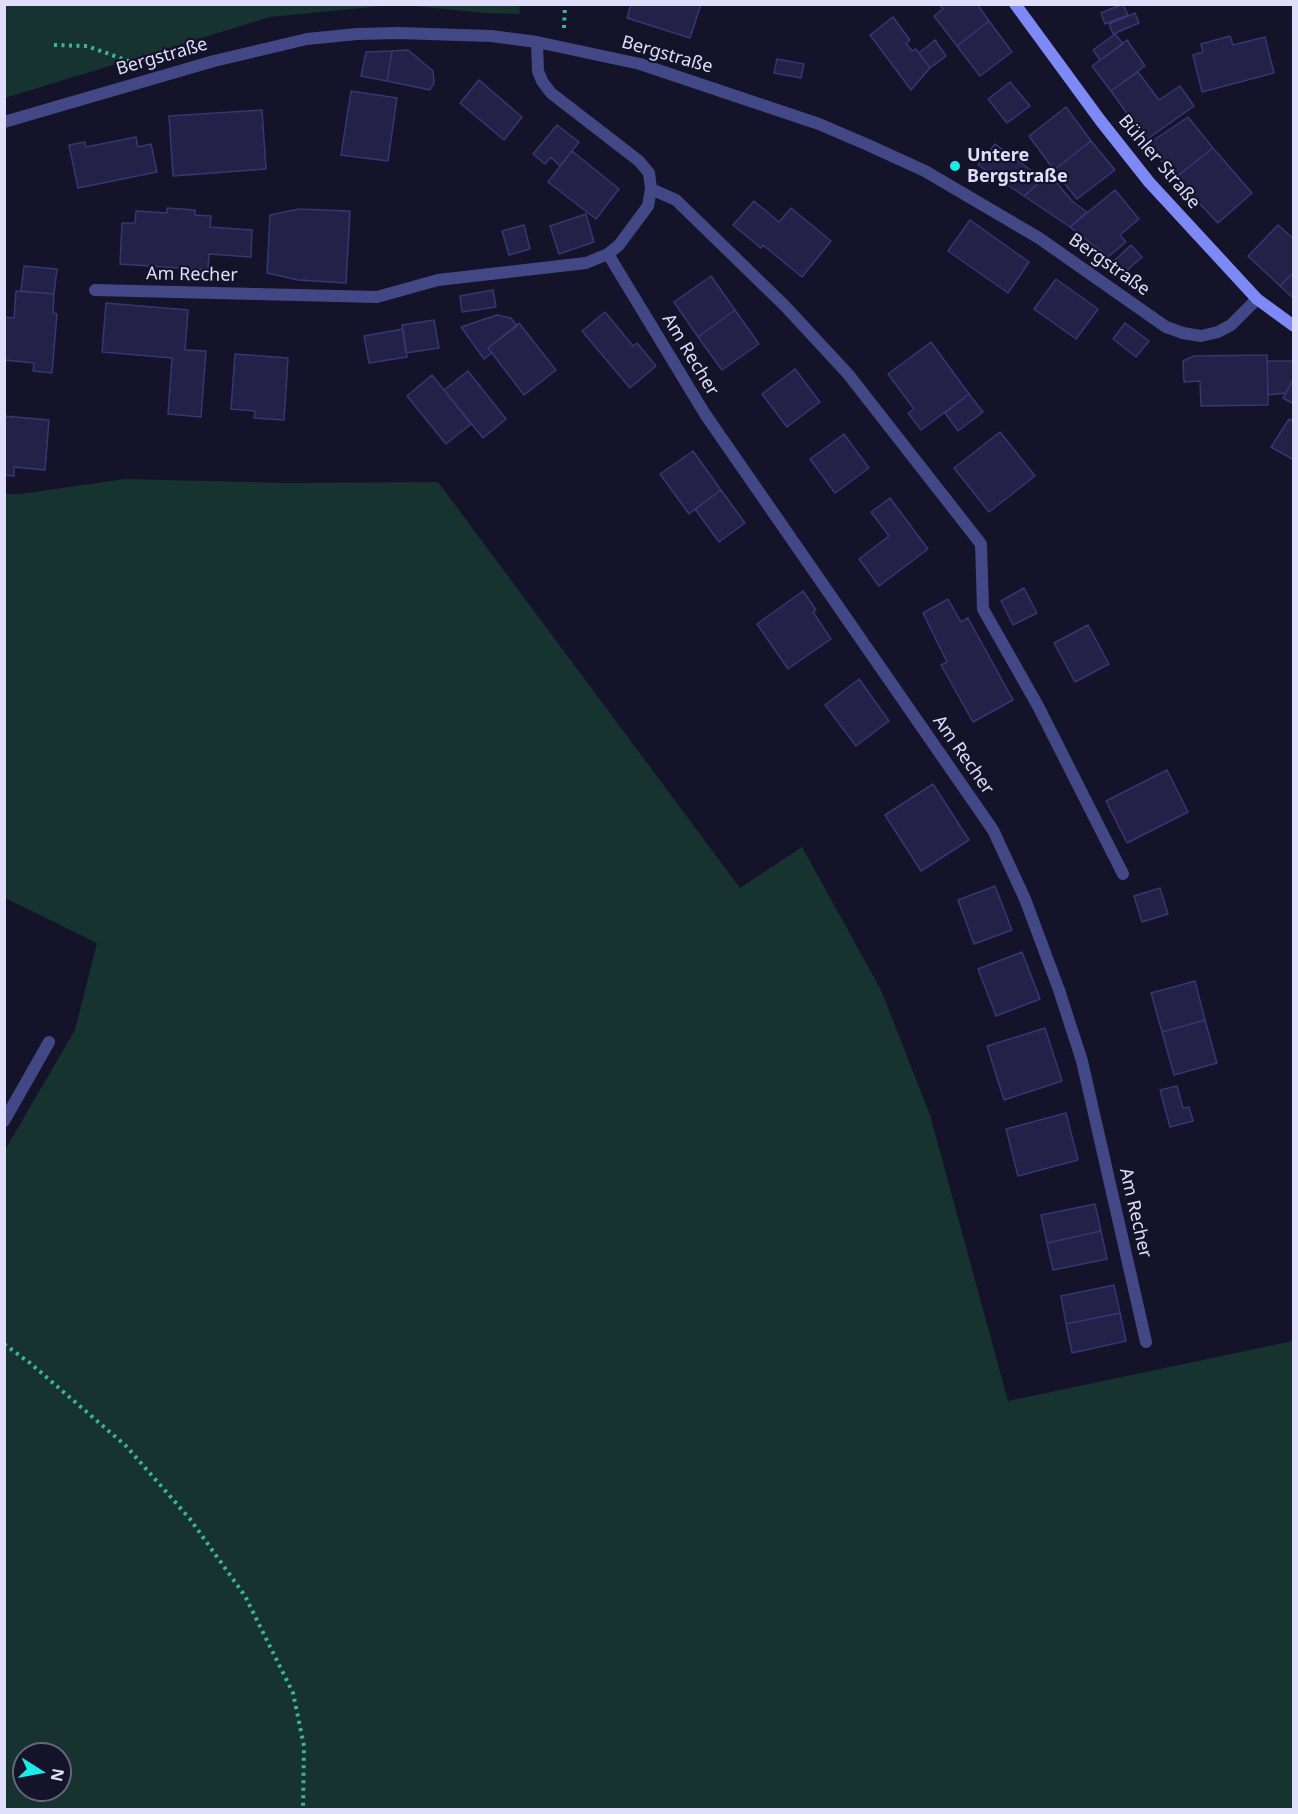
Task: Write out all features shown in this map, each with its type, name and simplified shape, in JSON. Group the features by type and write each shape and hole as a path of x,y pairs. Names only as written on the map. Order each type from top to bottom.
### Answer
{"main road":[{"name":"Bühler Straße","path":"1015,4 1100,120 1149,182 1257,299 1293,326"}],"street":[{"name":"Bergstraße","path":"4,122 214,61 307,39 398,33 491,36 537,42 649,67 809,121 868,144 925,171 1039,238 1166,327 1201,336 1218,332 1231,325 1257,299"},
{"path":"537,42 536,60 542,81 551,93 639,161 649,173 651,189 676,200 785,306 848,374 981,544 983,609 1038,706 1123,874"},
{"name":"Am Recher","path":"95,290 378,297 438,280 586,263 608,254 619,245 645,212 651,189"},
{"name":"Am Recher","path":"608,254 705,414 993,830 1025,899 1059,990 1082,1061 1146,1342"},
{"path":"4,1121 49,1042"}],"path":[{"path":"565,4 565,22"},
{"path":"54,45 87,46 138,64"},
{"path":"4,1344 30,1363 126,1446 190,1519 245,1596 293,1693 304,1746 303,1809"}],"green space":[{"path":"5,4 393,5 270,17 5,98"},
{"path":"404,5 519,5 520,14 485,13"},
{"path":"125,479 287,483 438,482 740,888 802,847 881,990 930,1115 1008,1401 1293,1341 1293,1809 5,1809 5,1150 75,1030 97,943 5,898 5,494 20,494"}],"building":[{"path":"631,4 701,4 690,38 627,18"},
{"path":"939,4 977,4 989,21 957,46 934,16 943,9"},
{"path":"1123,4 1128,15 1105,24 1101,13"},
{"path":"1135,13 1139,23 1113,34 1109,24"},
{"path":"893,17 910,40 906,43 912,51 916,49 930,68 911,90 870,35"},
{"path":"989,21 1012,52 980,76 957,46"},
{"path":"1115,34 1123,44 1100,60 1093,50"},
{"path":"1230,36 1233,45 1265,37 1274,73 1202,92 1193,55 1203,52 1201,44"},
{"path":"935,40 946,56 930,68 919,53"},
{"path":"1127,40 1145,66 1111,91 1092,66"},
{"path":"408,50 433,71 434,83 430,90 387,81 392,51"},
{"path":"392,51 387,81 361,76 366,52"},
{"path":"777,59 804,64 801,78 774,73"},
{"path":"1138,72 1159,100 1180,86 1194,106 1146,140 1111,91"},
{"path":"479,80 522,117 504,140 460,103"},
{"path":"1010,82 1030,106 1007,123 988,99"},
{"path":"351,91 397,98 388,161 341,155"},
{"path":"1066,107 1091,141 1054,170 1029,136"},
{"path":"262,110 266,169 173,176 169,116"},
{"path":"1188,117 1213,148 1175,178 1148,144"},
{"path":"557,125 579,142 560,166 551,157 545,164 533,154"},
{"path":"136,137 138,147 151,144 157,172 78,188 69,145 85,142 86,147"},
{"path":"1091,141 1115,170 1077,199 1054,170"},
{"path":"995,144 1043,179 1024,196 978,165"},
{"path":"1213,148 1252,193 1218,223 1175,178"},
{"path":"572,151 619,189 596,219 548,182"},
{"path":"1049,174 1073,202 1087,212 1070,227 1024,196"},
{"path":"1115,190 1139,219 1120,235 1126,242 1108,257 1070,227"},
{"path":"754,201 779,222 791,208 831,241 802,277 763,245 761,248 733,225"},
{"path":"167,208 195,210 195,215 211,216 210,227 252,230 251,257 209,254 208,270 120,264 122,223 135,223 136,211 167,213"},
{"path":"299,209 350,211 346,283 298,280 267,273 270,215"},
{"path":"586,214 594,242 559,254 550,226"},
{"path":"970,220 1029,262 1008,293 948,251"},
{"path":"524,225 530,249 509,255 502,231"},
{"path":"1278,225 1294,239 1294,272 1280,286 1248,256"},
{"path":"1131,245 1142,257 1124,273 1114,261"},
{"path":"24,266 57,269 54,294 21,291"},
{"path":"1294,272 1294,299 1280,286"},
{"path":"711,276 735,310 698,337 674,302"},
{"path":"1056,279 1098,309 1076,339 1034,309"},
{"path":"493,290 496,307 462,312 460,296"},
{"path":"16,291 54,294 53,313 57,314 52,373 33,371 34,363 4,360 4,317 14,318"},
{"path":"106,303 188,310 185,350 206,351 201,417 168,414 172,358 102,352"},
{"path":"735,310 759,344 722,370 698,337"},
{"path":"605,312 633,346 637,343 656,366 630,388 582,331"},
{"path":"497,315 511,318 517,326 488,348 492,353 484,359 461,327"},
{"path":"434,320 439,348 406,353 402,325"},
{"path":"519,323 556,370 524,395 488,348"},
{"path":"1125,323 1149,341 1136,357 1113,339"},
{"path":"403,329 407,357 369,363 364,336"},
{"path":"931,342 969,394 921,430 908,413 914,409 888,374"},
{"path":"235,354 288,358 284,420 254,418 255,411 231,409"},
{"path":"1267,355 1268,405 1201,406 1200,381 1184,382 1183,361 1194,356"},
{"path":"1267,361 1294,361 1294,378 1286,393 1268,395"},
{"path":"795,369 820,402 787,427 762,394"},
{"path":"468,371 506,419 483,438 444,390"},
{"path":"432,375 471,424 446,444 407,396"},
{"path":"1294,378 1294,404 1283,398"},
{"path":"969,394 983,412 958,431 945,413"},
{"path":"4,416 49,420 45,470 14,467 14,476 4,475"},
{"path":"1289,419 1294,422 1294,460 1271,447"},
{"path":"1000,432 1035,476 989,512 954,468"},
{"path":"844,434 869,468 835,493 810,459"},
{"path":"693,451 721,490 689,514 660,474"},
{"path":"721,490 745,523 719,542 695,509"},
{"path":"890,498 928,549 879,586 859,559 889,536 871,512"},
{"path":"1024,588 1037,613 1013,625 1001,601"},
{"path":"803,591 816,610 813,612 831,639 788,669 757,624"},
{"path":"948,599 961,622 968,618 1013,700 973,722 941,665 947,662 923,613"},
{"path":"1088,625 1109,664 1075,682 1054,643"},
{"path":"859,679 889,721 856,746 825,705"},
{"path":"1167,770 1188,812 1127,843 1106,801"},
{"path":"933,784 969,840 921,871 885,815"},
{"path":"995,886 1012,930 974,944 958,900"},
{"path":"1160,888 1168,914 1142,922 1134,896"},
{"path":"1022,952 1040,999 996,1016 978,969"},
{"path":"1195,981 1205,1020 1162,1032 1151,993"},
{"path":"1205,1020 1217,1063 1174,1075 1162,1032"},
{"path":"1045,1028 1062,1081 1004,1100 987,1046"},
{"path":"1177,1086 1183,1108 1189,1107 1193,1121 1170,1127 1160,1090"},
{"path":"1066,1113 1078,1160 1018,1176 1006,1129"},
{"path":"1095,1204 1101,1231 1047,1243 1041,1215"},
{"path":"1101,1231 1107,1259 1053,1270 1047,1243"},
{"path":"1114,1285 1120,1313 1066,1324 1061,1296"},
{"path":"1120,1313 1126,1341 1072,1353 1066,1324"}],"place":[{"name":"Untere Bergstraße","path":"955,166"}]}
